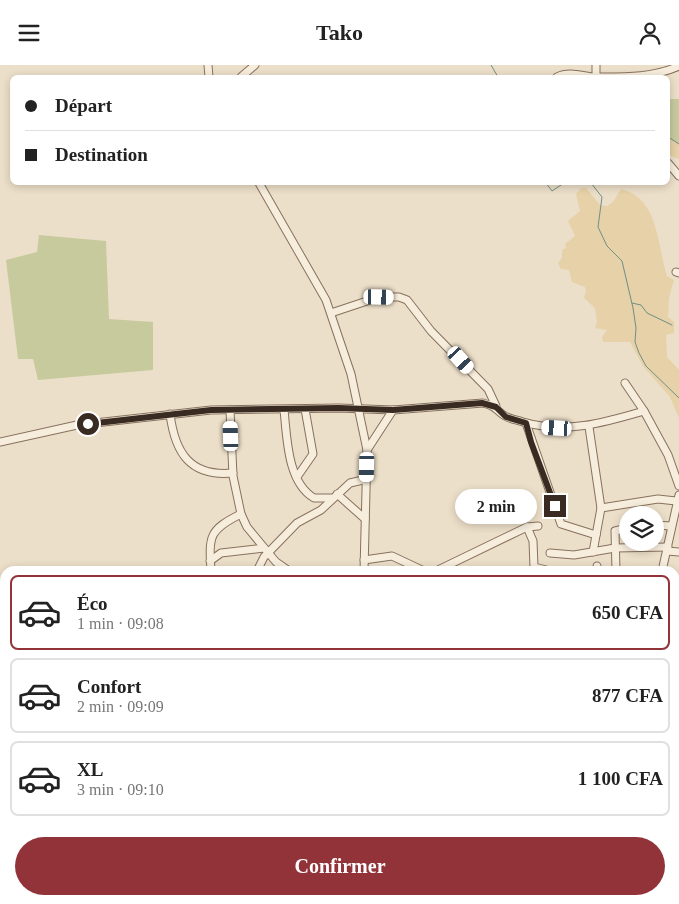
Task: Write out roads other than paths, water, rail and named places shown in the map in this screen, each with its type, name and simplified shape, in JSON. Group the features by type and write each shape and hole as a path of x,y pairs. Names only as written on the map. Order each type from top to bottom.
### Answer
{"street":[{"path":"243,75 255,65"},
{"path":"652,75 679,66"},
{"path":"670,165 679,176"},
{"path":"260,185 326,300 349,367 359,408 366,451 364,566"},
{"path":"331,313 379,297 399,297 407,300 431,331 488,389 496,407 506,417 544,427 589,427 644,411"},
{"path":"625,383 644,411 668,455 679,486"},
{"path":"0,442 77,425 170,414 230,410 359,408 393,410 474,403 496,407"},
{"path":"297,477 313,454 305,409"},
{"path":"230,410 233,473 241,514 279,566"},
{"path":"284,410 290,455 297,477 311,495 317,499 335,496 365,519"},
{"path":"366,451 393,410"},
{"path":"170,414 177,445 185,459 194,465 210,471 223,474 233,473"},
{"path":"526,423 561,524 596,535"},
{"path":"589,427 601,508 593,552"},
{"path":"260,566 267,551 297,523 317,513 354,481 367,479"},
{"path":"601,508 658,499 678,498 663,566"},
{"path":"210,566 209,542 216,529 241,514"},
{"path":"446,566 527,527 538,526"},
{"path":"664,526 672,526"},
{"path":"527,527 533,541 534,566"},
{"path":"616,566 616,530 619,530"},
{"path":"550,553 574,555 616,548 668,549 679,553"},
{"path":"210,561 221,553 267,551"},
{"path":"364,561 392,556 413,566"}],"waterway":[{"path":"491,65 497,75"},
{"path":"670,138 679,144"},
{"path":"548,185 552,191 561,185"},
{"path":"593,185 602,197 598,227 607,246 622,261 633,308 636,328 635,342 639,353 646,366 679,398"},
{"path":"632,303 641,305 647,313 672,325"}]}
